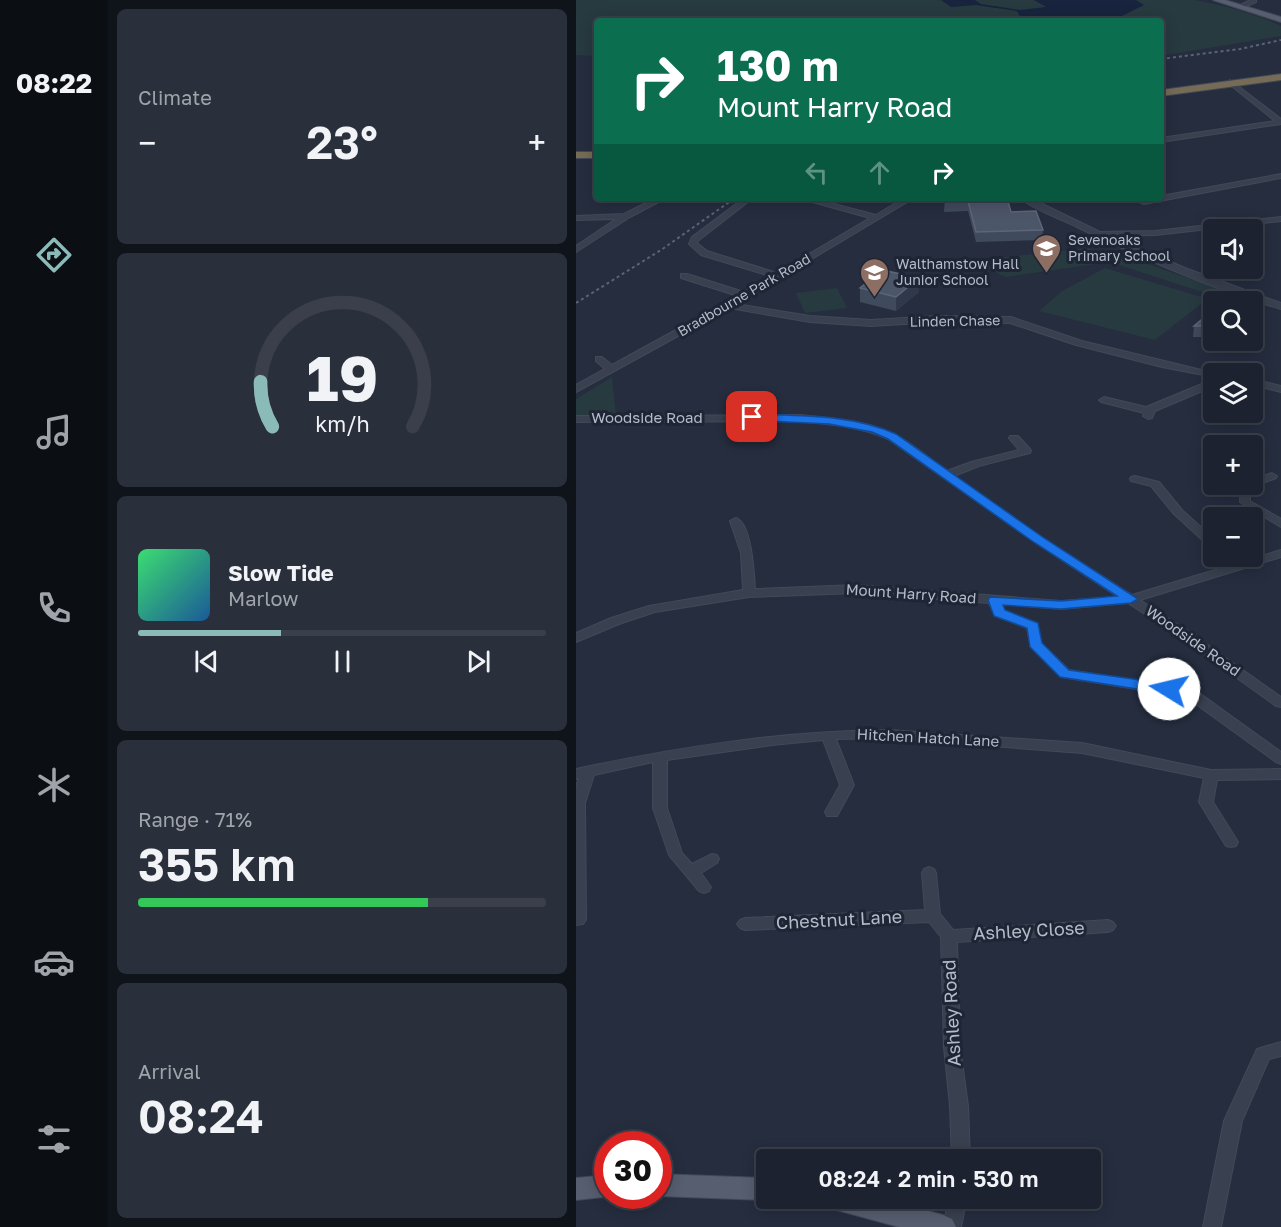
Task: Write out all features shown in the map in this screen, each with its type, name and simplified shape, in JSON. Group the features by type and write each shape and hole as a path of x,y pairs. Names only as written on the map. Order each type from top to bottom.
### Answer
{"highway":[{"path":"1164,93 1281,76"},
{"path":"576,155 594,155"}],"main road":[{"path":"1217,0 1281,20"},
{"path":"672,1186 756,1189"},
{"path":"576,1189 594,1187"},
{"path":"875,1209 943,1227"}],"street":[{"path":"1240,7 1253,1"},
{"path":"1230,82 1281,122"},
{"path":"1164,140 1281,122"},
{"path":"1164,198 1281,176"},
{"path":"576,250 627,216 657,201"},
{"path":"745,201 695,239 693,244 704,253 778,276"},
{"path":"814,201 876,217"},
{"name":"Bradbourne Park Road","path":"576,389 728,305 905,201"},
{"path":"1030,201 1096,235 1281,306"},
{"path":"576,218 627,216"},
{"path":"1096,235 1155,233 1281,219"},
{"path":"684,276 745,295"},
{"name":"Linden Chase","path":"728,305 810,319 871,323 939,319 1011,320 1078,343 1203,372"},
{"path":"599,359 611,370"},
{"path":"1263,385 1281,389"},
{"path":"1104,400 1149,413 1203,387"},
{"name":"Woodside Road","path":"576,419 752,417 829,420 875,429 892,437 1040,541 1131,599 1281,703"},
{"path":"946,475 975,464 1026,451 1014,438"},
{"path":"1263,479 1272,476"},
{"path":"1135,479 1155,484 1178,512 1203,535"},
{"path":"1242,495 1239,503 1281,524"},
{"path":"736,521 747,553 749,593"},
{"name":"Mount Harry Road","path":"1263,559 1281,553"},
{"name":"Mount Harry Road","path":"576,638 615,621 653,609 749,593 857,589 1061,605 1131,599 1235,567"},
{"path":"994,600 999,613 1033,626 1035,644 1065,674 1190,693 1281,759"},
{"path":"828,735 847,785 832,812"},
{"name":"Hitchen Hatch Lane","path":"582,773 660,756 772,740 828,735 922,735 1082,748 1211,775 1281,774"},
{"path":"660,756 660,808 676,855 704,887"},
{"path":"577,912 578,803 582,773"},
{"path":"1211,775 1206,802 1232,842"},
{"path":"691,872 712,859"},
{"path":"929,873 933,916 949,936"},
{"name":"Chestnut Lane","path":"745,924 933,916"},
{"name":"Ashley Close","path":"949,936 1108,927"},
{"name":"Ashley Road","path":"949,936 951,1038 959,1106 961,1149"},
{"path":"1212,1227 1233,1121 1263,1054 1281,1048"},
{"path":"952,1227 956,1209"}],"shaded area":[{"path":"576,0 1195,0 1239,10 1281,26 1281,36 1164,56 1164,18 594,18 594,56 576,55"},
{"path":"1088,248 1136,260 1217,288 1214,291 1203,292 1110,262 1006,277 972,261"},
{"path":"1105,268 1201,297 1203,303 1155,340 1039,311 1062,291"},
{"path":"837,288 847,308 805,313 796,293"},
{"path":"612,377 616,415 576,416 576,399"}],"water":[{"path":"941,0 975,0 981,4 1020,10 1046,7 1034,0 1136,0 1144,5 1118,18 1021,18 1017,11 976,5 951,7"}],"building":[{"path":"968,201 1008,201 1011,212 1036,211 1043,230 976,232"},
{"path":"887,271 919,278 896,297 860,288 879,273"},
{"path":"1203,318 1203,326 1194,326"}],"railway":[{"path":"1164,59 1240,49 1281,40"},
{"path":"576,303 661,250 731,201"}],"place":[{"name":"Sevenoaks Primary School","path":"1047,274"},
{"name":"Walthamstow Hall Junior School","path":"875,298"}],"route":[{"path":"752,417 829,420 875,429 892,437 1040,541 1131,599 1061,605 994,600 999,613 1033,626 1035,644 1065,674 1092,680 1169,689"}]}
